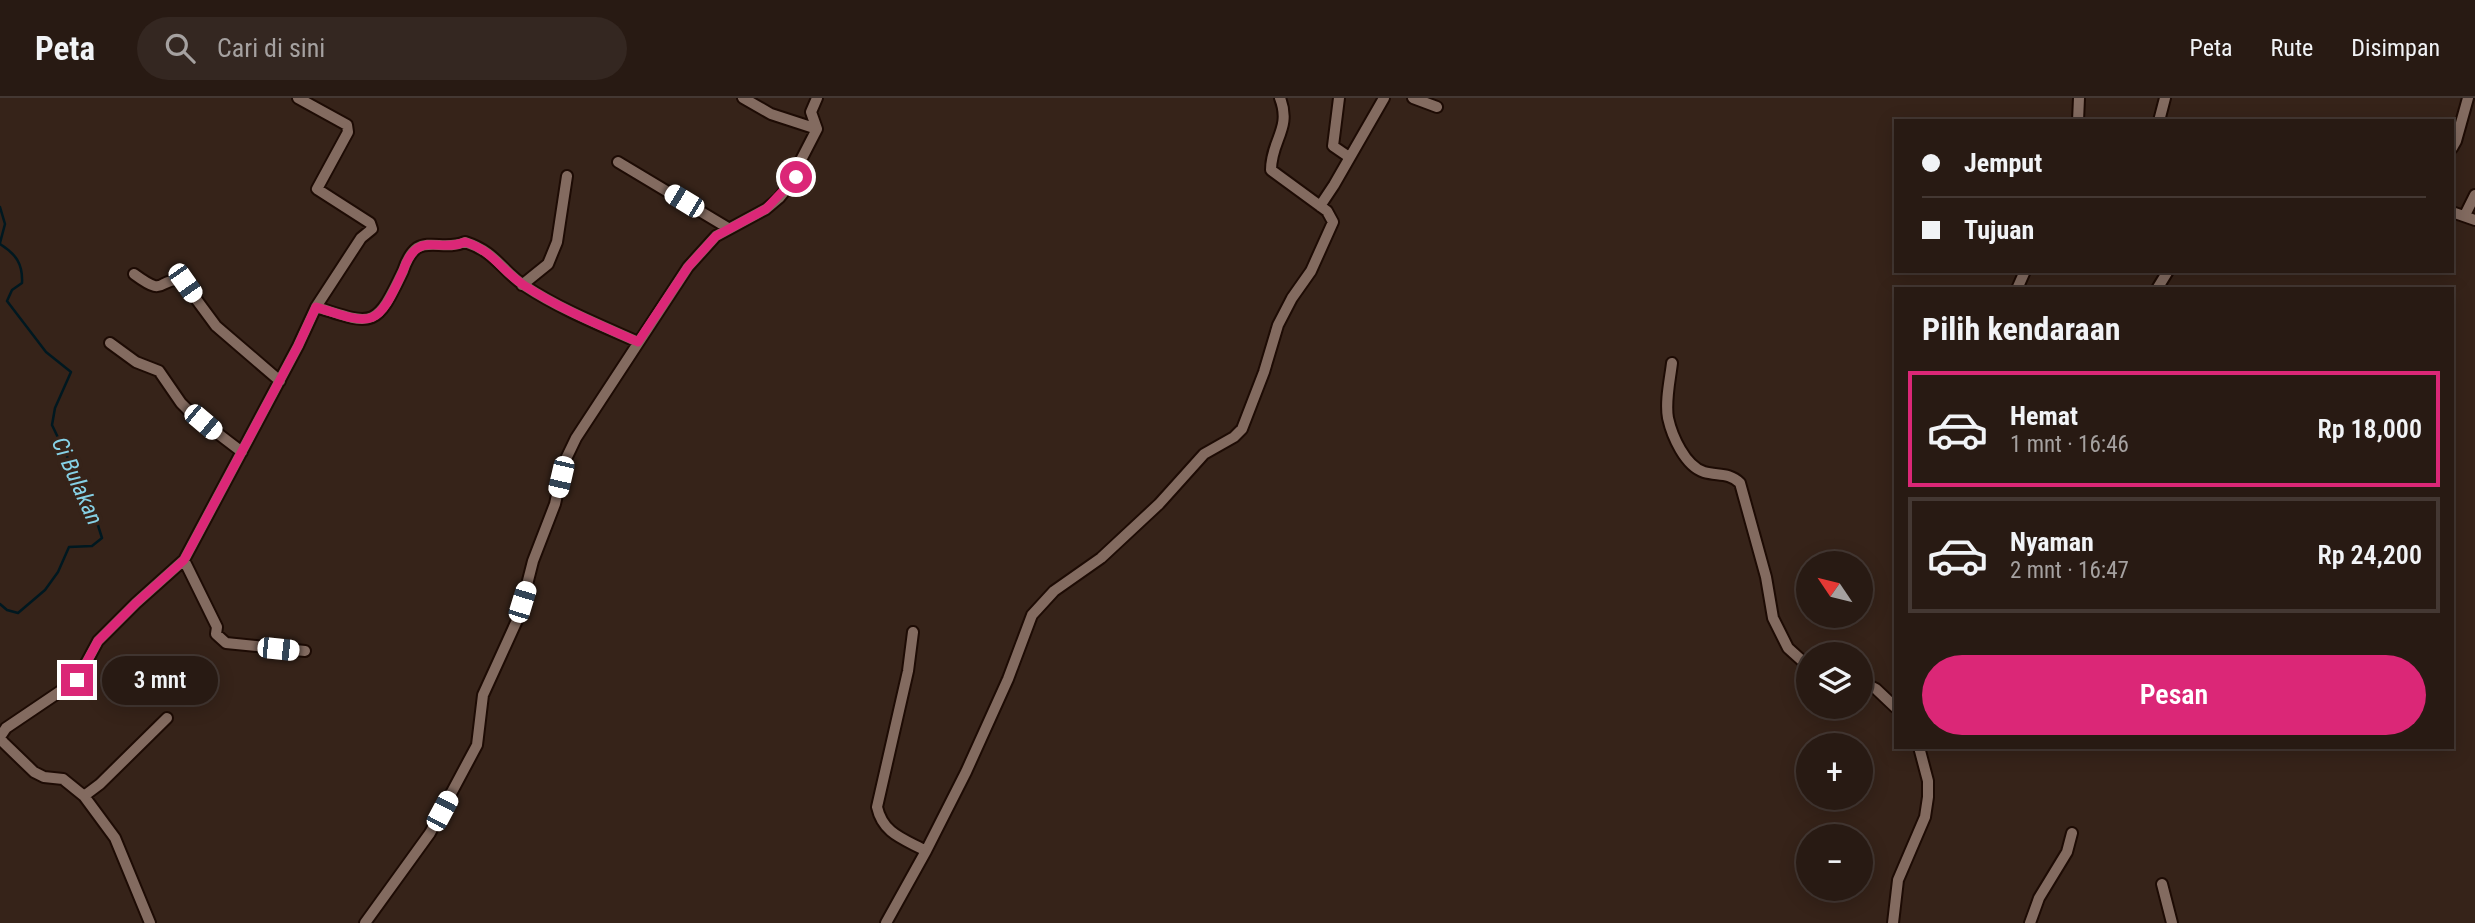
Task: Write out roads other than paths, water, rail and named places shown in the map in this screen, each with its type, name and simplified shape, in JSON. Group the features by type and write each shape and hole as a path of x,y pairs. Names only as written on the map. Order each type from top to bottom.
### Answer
{"street":[{"path":"150,923 115,838 84,796 63,779 44,777 34,772 0,737 2,732 77,680 98,641 184,560 316,307 361,238 372,229 370,223 317,189 348,132 347,125 298,98"},
{"path":"743,98 771,114 817,129"},
{"path":"365,923 430,833 477,745 483,695 519,616 533,561 555,503 568,453 688,267 716,236 766,209 785,192 796,177 801,160 817,129 811,112 817,98"},
{"path":"886,923 966,772 1008,679 1032,615 1054,591 1101,558 1158,504 1204,454 1234,437 1242,429 1264,372 1278,325 1292,298 1311,271 1332,228 1332,217 1271,170 1272,157 1285,116 1280,98"},
{"path":"1339,98 1333,146 1349,157"},
{"path":"1320,206 1384,98"},
{"path":"1413,98 1437,107"},
{"path":"2078,119 2079,98"},
{"path":"2159,119 2165,98"},
{"path":"2454,144 2468,98"},
{"path":"618,162 728,228"},
{"path":"522,285 548,264 558,242 567,176"},
{"path":"2470,218 2475,195"},
{"path":"316,307 355,320 370,319 385,306 412,253 426,245 453,247 465,242 483,247 522,285 638,342"},
{"path":"134,274 157,288 175,280 182,280 216,326 279,381"},
{"path":"110,343 136,362 159,371 191,413 242,452"},
{"path":"1672,363 1668,416 1673,432 1685,456 1697,468 1730,475 1741,486 1746,513 1766,577 1773,618 1788,648 1796,655"},
{"path":"184,560 217,627 216,634 226,643 305,651"},
{"path":"913,632 908,670 877,807 886,828 926,851"},
{"path":"1873,687 1894,706"},
{"path":"84,796 119,766 167,718"},
{"path":"1893,923 1898,880 1925,817 1928,781 1920,749"},
{"path":"2030,923 2039,898 2067,852 2072,834"},
{"path":"2162,884 2172,923"}],"waterway":[{"name":"Ci Bulakan","path":"0,207 5,224 0,243"},
{"name":"Ci Bulakan","path":"0,244 17,260 22,276 22,283 12,290 7,301 46,352 71,372 55,408 52,425 88,494 102,538 92,546 69,547 58,572 45,590 18,613 7,610 0,604"}]}
